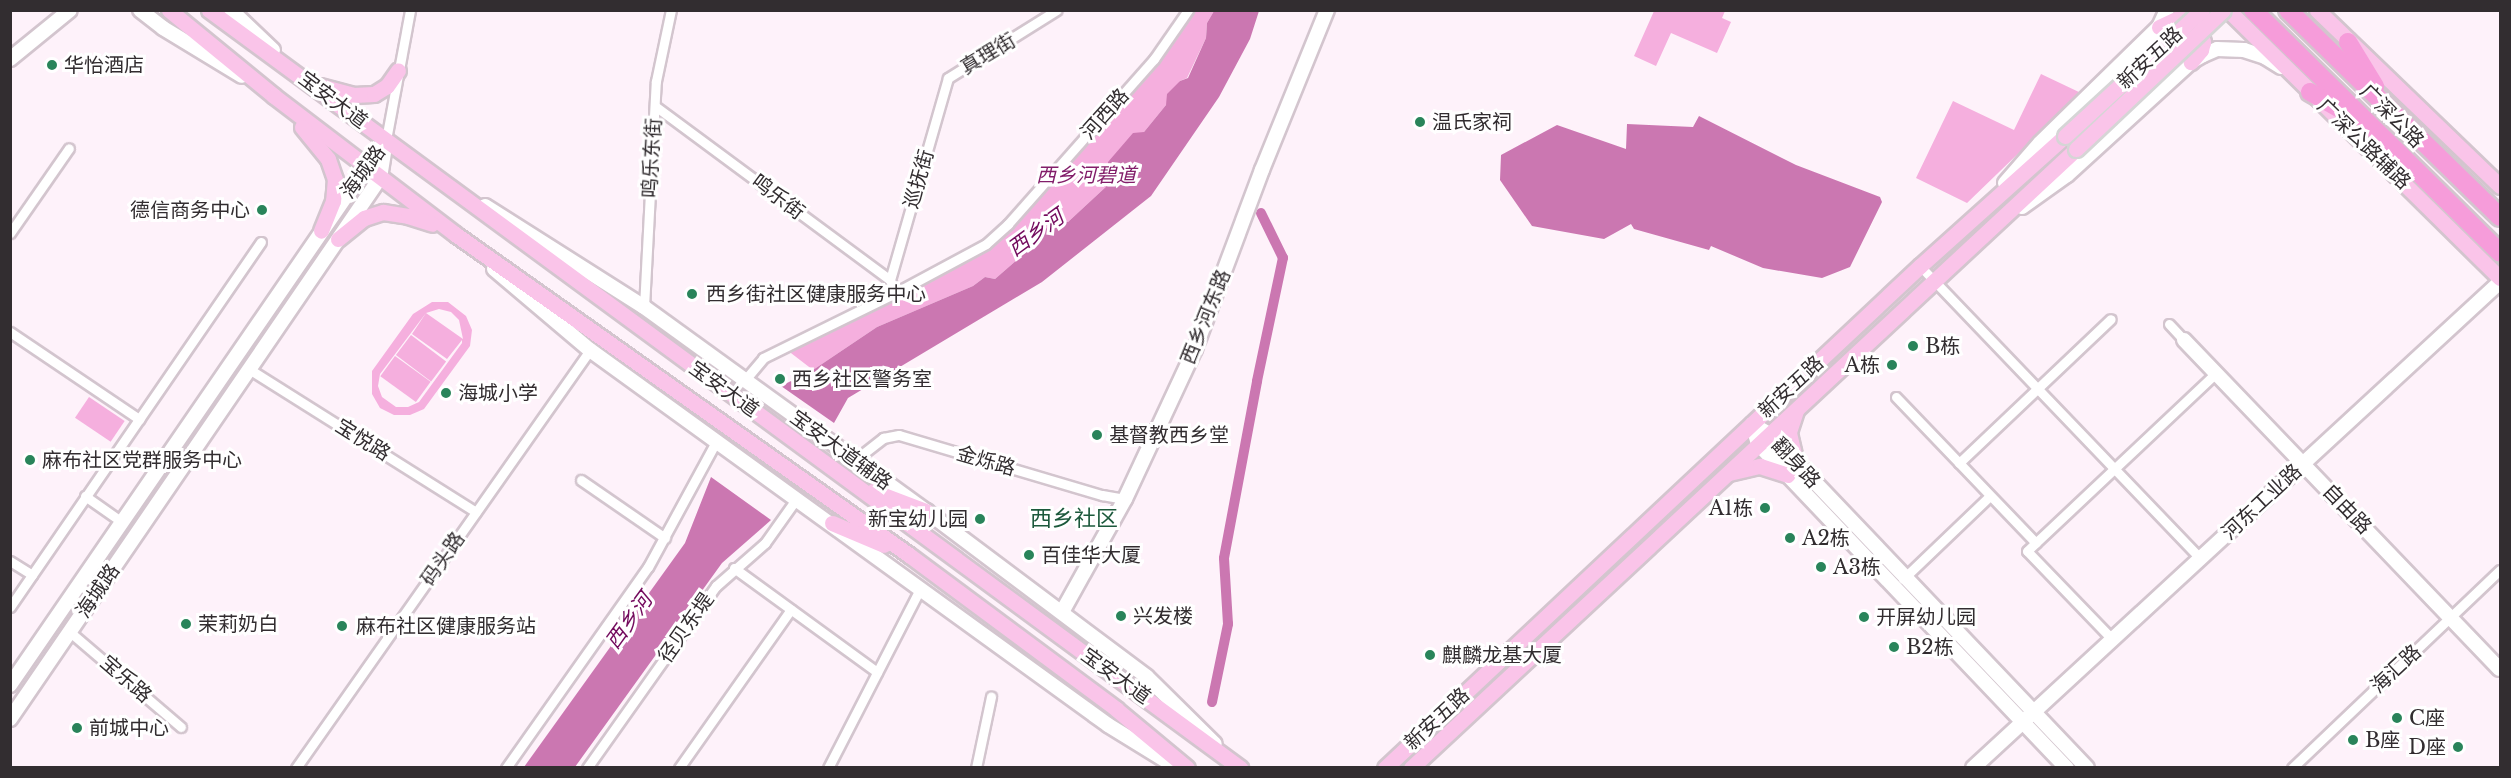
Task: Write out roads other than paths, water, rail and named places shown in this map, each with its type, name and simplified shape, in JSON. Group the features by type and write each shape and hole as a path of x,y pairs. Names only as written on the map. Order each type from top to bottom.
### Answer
{"highway":[{"name":"广深公路","path":"2253,10 2500,253"},
{"name":"广深公路","path":"2288,10 2500,217"},
{"path":"2348,42 2390,110"},
{"path":"2310,92 2370,126"}],"main road":[{"path":"10,59 70,10"},
{"path":"140,10 163,28 273,96 320,147 333,170 336,189 321,231"},
{"name":"宝安大道","path":"169,10 273,96 365,167 455,234 909,555 1116,709 1187,768"},
{"name":"宝安大道","path":"208,10 1239,767"},
{"path":"231,10 305,79 364,96 380,92 394,78 398,70"},
{"name":"西乡河东路","path":"1062,612 1125,499 1195,349 1262,170 1328,10"},
{"path":"1977,215 2040,143 2158,27 2167,10"},
{"name":"新安五路","path":"1385,768 1920,266 2202,10"},
{"name":"新安五路","path":"1411,768 2226,10"},
{"name":"广深公路辅路","path":"2226,10 2500,280"},
{"path":"2317,11 2500,186"},
{"path":"1988,231 2067,175 2192,62 2201,50 2203,42 2199,27 2193,21 2180,17 2158,27"},
{"path":"2192,62 2217,50 2230,48 2265,57 2292,74"},
{"name":"海城路","path":"10,685 365,167 386,140"},
{"name":"海城路","path":"10,719 380,178 386,140"},
{"name":"宝安大道辅路","path":"420,165 563,253 644,308 926,511 1161,689 1239,767"},
{"path":"338,239 364,218 383,212 423,220 455,234 590,350 921,587 1108,725 1178,768"},
{"name":"河东工业路","path":"1973,768 2500,280"},
{"name":"自由路","path":"2184,340 2500,669"},
{"path":"1722,478 1750,467 1792,469 1789,432 1801,405"},
{"name":"翻身路","path":"1752,424 1763,439 2028,716 2087,768"},
{"path":"853,483 926,511"},
{"path":"832,523 909,555"},
{"name":"翻身路","path":"2028,716 2067,768"}],"street":[{"path":"386,140 410,10"},
{"name":"鸣乐东街","path":"644,308 656,81 671,10"},
{"name":"真理街","path":"948,78 1057,10"},
{"name":"河西路","path":"744,381 763,358 895,293 977,249 996,235 1154,59 1188,10"},
{"name":"巡抚街","path":"890,280 948,78"},
{"name":"鸣乐街","path":"655,106 890,280"},
{"path":"10,233 69,148"},
{"path":"10,607 261,242"},
{"path":"1920,266 2200,558"},
{"path":"890,280 895,293"},
{"path":"1959,463 2111,319"},
{"name":"自由路","path":"2169,324 2184,340"},
{"path":"10,332 139,419"},
{"name":"码头路","path":"296,768 590,350"},
{"name":"宝悦路","path":"249,369 476,512"},
{"path":"2112,639 2027,551 2216,372"},
{"path":"1896,397 2036,543"},
{"name":"金烁路","path":"855,460 883,438 899,435 1102,495 1125,499"},
{"path":"506,768 629,596 665,538 717,441"},
{"path":"581,480 665,538"},
{"path":"85,496 122,522"},
{"path":"1900,582 1990,496"},
{"name":"径贝东堤","path":"587,768 716,586 765,543 795,497"},
{"path":"10,561 32,575"},
{"path":"734,568 878,672"},
{"name":"海汇路","path":"2292,768 2500,570"},
{"path":"828,768 921,587"},
{"path":"679,768 791,609"},
{"name":"宝乐路","path":"70,632 181,727"},
{"path":"976,768 991,697"}],"water":[{"path":"1214,11 1259,11 1250,39 1219,97 1151,196 1042,282 848,398 834,423 781,386 813,370 877,327 973,286 985,277 995,279 1035,244 1052,221 1068,222 1109,184 1108,162 1133,133 1144,132 1166,105 1167,94 1180,81 1188,78 1206,38 1207,23"},
{"path":"1699,116 1796,165 1880,197 1882,202 1850,267 1822,278 1763,268 1711,246 1709,250 1634,229 1631,224 1604,239 1532,226 1500,180 1501,155 1557,125 1626,149 1627,124 1693,127"},
{"name":"西乡河","path":"711,477 771,520 722,563 575,767 524,767 685,543"}],"waterway":[{"path":"1212,702 1228,624 1224,558 1283,258 1261,213"}],"place":[{"name":"华怡酒店","path":"52,65"},
{"name":"温氏家祠","path":"1420,122"},
{"name":"德信商务中心","path":"262,210"},
{"name":"西乡街社区健康服务中心","path":"692,294"},
{"name":"B栋","path":"1913,346"},
{"name":"A栋","path":"1892,365"},
{"name":"西乡社区警务室","path":"780,379"},
{"name":"海城小学","path":"446,393"},
{"name":"基督教西乡堂","path":"1097,435"},
{"name":"麻布社区党群服务中心","path":"30,460"},
{"name":"A1栋","path":"1765,508"},
{"name":"新宝幼儿园","path":"980,519"},
{"name":"A2栋","path":"1790,538"},
{"name":"百佳华大厦","path":"1029,555"},
{"name":"A3栋","path":"1821,567"},
{"name":"兴发楼","path":"1121,616"},
{"name":"开屏幼儿园","path":"1864,617"},
{"name":"茉莉奶白","path":"186,624"},
{"name":"麻布社区健康服务站","path":"342,626"},
{"name":"B2栋","path":"1894,647"},
{"name":"麒麟龙基大厦","path":"1430,655"},
{"name":"C座","path":"2397,718"},
{"name":"前城中心","path":"77,728"},
{"name":"B座","path":"2353,740"},
{"name":"D座","path":"2458,747"}],"district":[{"name":"西乡社区","path":"1074,519"}],"park label":[{"name":"西乡河碧道","path":"1086,175"}]}
